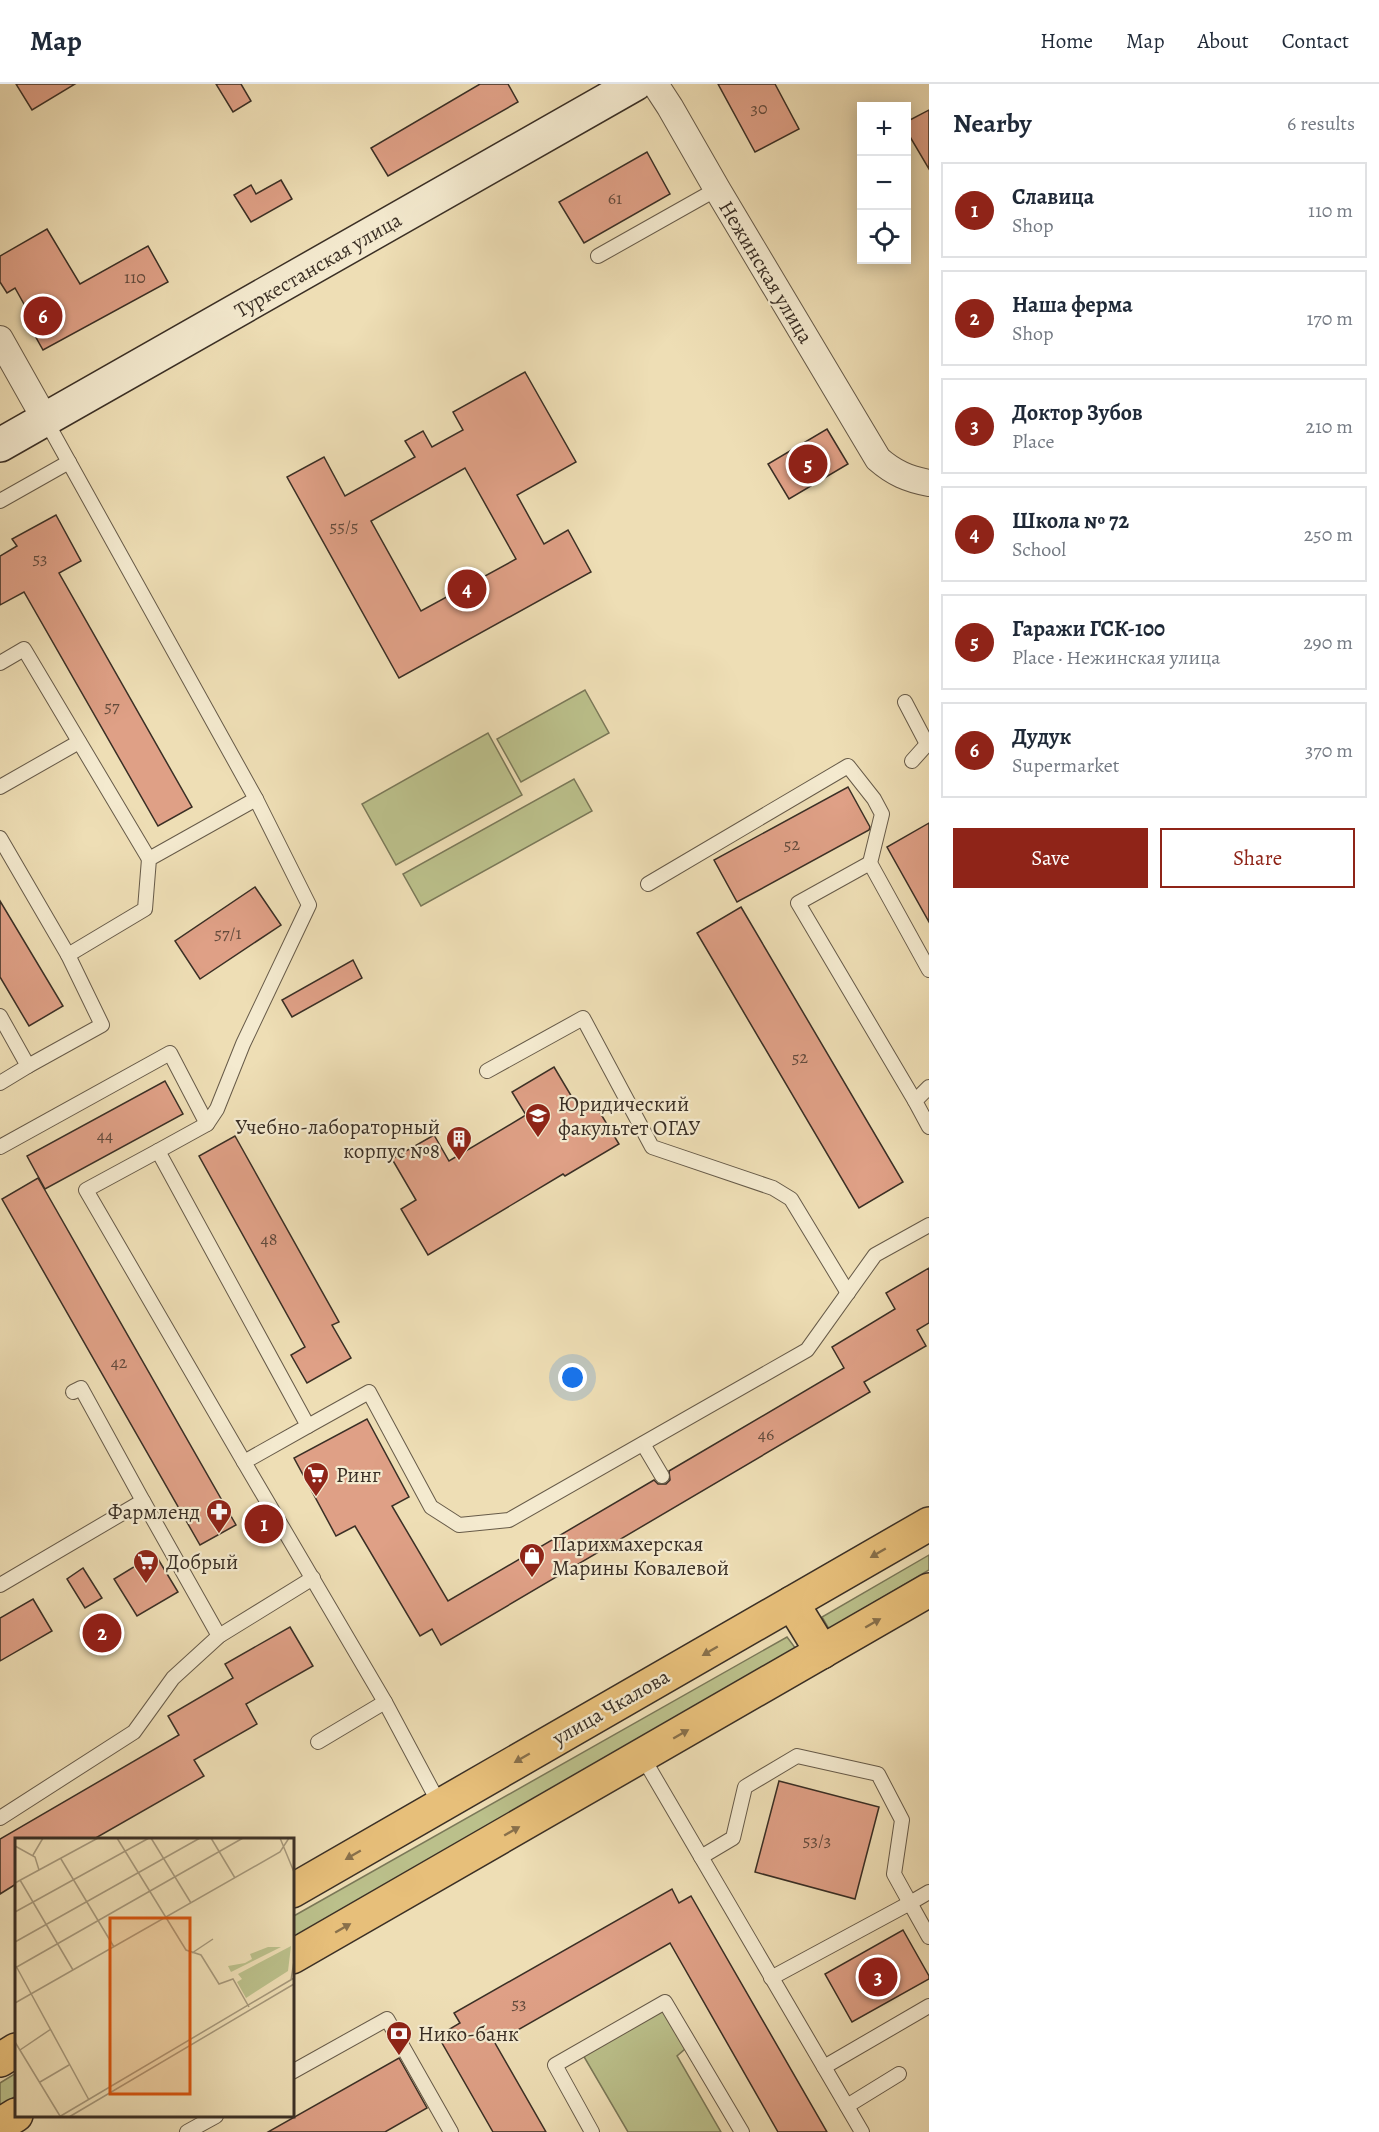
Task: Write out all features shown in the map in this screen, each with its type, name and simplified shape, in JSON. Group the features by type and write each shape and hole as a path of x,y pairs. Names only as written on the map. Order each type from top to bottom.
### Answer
{"main road":[{"name":"Туркестанская улица","path":"0,445 635,84"},
{"name":"улица Чкалова","path":"294,1890 929,1524"},
{"path":"294,1956 929,1590"},
{"path":"792,1603 822,1653"},
{"path":"0,2060 15,2051"},
{"path":"0,2125 15,2116"}],"street":[{"name":"Нежинская улица","path":"655,84 878,459 892,471 910,479 929,483"},
{"path":"0,339 45,419"}],"lane":[{"path":"598,256 717,189"},
{"path":"45,419 256,799 309,905 243,1044 217,1109 207,1124 86,1190 385,1702 440,1805"},
{"path":"0,501 69,462"},
{"path":"0,663 24,649 149,859 145,909 68,955"},
{"path":"905,702 928,743 912,761"},
{"path":"0,787 79,742"},
{"path":"648,884 848,766 874,799 882,814 870,863 929,970"},
{"path":"149,859 256,799"},
{"path":"0,838 68,955 102,1025 0,1083"},
{"path":"870,863 798,903 929,1127"},
{"path":"0,1016 28,1066"},
{"path":"487,1071 583,1018 652,1147 773,1188 791,1199 848,1293"},
{"path":"0,1147 170,1053 207,1124"},
{"path":"915,1101 929,1087"},
{"path":"158,1151 308,1426"},
{"path":"244,1462 369,1392 431,1507 459,1526 509,1520 807,1350 875,1255 929,1226"},
{"path":"73,1392 81,1388 219,1636"},
{"path":"643,1444 662,1476"},
{"path":"0,1585 143,1501"},
{"path":"0,1818 134,1732 173,1678 219,1636 313,1578"},
{"path":"318,1742 385,1702"},
{"path":"642,1756 862,2132"},
{"path":"701,1857 733,1838 745,1787 797,1756 878,1774 902,1820 894,1874 929,1937"},
{"path":"771,1978 929,1892"},
{"path":"592,2132 555,2065 665,2002 742,2132"},
{"path":"824,2067 929,2006"},
{"path":"294,2071 387,2019 447,2130"},
{"path":"847,2106 899,2074"},
{"path":"187,2132 213,2117"}],"green space":[{"path":"585,690 609,733 521,782 497,739"},
{"path":"488,733 522,795 396,865 362,804"},
{"path":"574,779 592,811 421,906 403,874"},
{"path":"929,1555 929,1570 829,1629 822,1617"},
{"path":"787,1637 796,1649 294,1937 294,1916"},
{"path":"663,2010 685,2049 677,2056 721,2132 628,2132 583,2055"},
{"path":"15,2074 15,2097 0,2106 0,2083"}],"building":[{"path":"16,84 75,84 32,110"},
{"path":"216,84 241,84 251,101 233,112"},
{"path":"480,84 508,84 518,102 388,176 371,148"},
{"path":"718,84 775,84 799,129 755,152"},
{"path":"929,110 929,169 911,138 911,119"},
{"path":"647,152 670,194 584,243 559,202"},
{"path":"281,180 292,199 251,222 234,195 251,185 256,194"},
{"path":"47,229 80,284 148,246 168,282 43,350 29,325 34,322 15,288 7,293 0,282 0,256"},
{"path":"525,372 576,462 517,495 544,544 568,530 591,572 399,678 287,477 324,457 345,496 415,457 405,441 423,431 432,447 463,430 453,412","holes":["465,468 516,559 421,611 371,521"]},
{"path":"827,429 848,464 789,499 768,464"},
{"path":"56,515 81,561 59,573 192,807 158,826 24,592 0,605 0,556 17,546 12,539"},
{"path":"848,787 870,827 869,830 737,902 714,860"},
{"path":"929,823 929,922 887,847"},
{"path":"255,887 281,925 200,979 175,941"},
{"path":"0,901 63,1006 29,1026 0,977"},
{"path":"741,907 903,1182 859,1208 697,933"},
{"path":"353,960 362,978 292,1017 282,1000"},
{"name":"Учебно-лабораторный корпус №8","path":"554,1067 579,1109 593,1101 619,1144 565,1176 563,1174 428,1255 401,1209 416,1200 392,1159 434,1135 449,1161 526,1115 512,1092"},
{"path":"165,1081 183,1114 45,1189 27,1156"},
{"path":"235,1136 339,1322 332,1325 351,1358 307,1383 291,1355 305,1347 199,1156"},
{"path":"38,1178 236,1525 200,1545 2,1199"},
{"path":"929,1268 929,1323 917,1330 926,1346 864,1382 870,1392 441,1645 432,1629 420,1636 355,1526 336,1536 294,1458 367,1419 409,1497 392,1506 448,1601 654,1480 658,1484 666,1484 670,1480 669,1471 844,1368 832,1347 895,1309 886,1293"},
{"name":"Добрый","path":"155,1554 178,1592 137,1616 114,1579"},
{"path":"83,1568 102,1598 85,1608 67,1579"},
{"path":"33,1599 52,1631 0,1661 0,1618"},
{"path":"290,1627 313,1666 246,1704 257,1724 194,1760 204,1776 96,1838 15,1838 15,1885 0,1894 0,1839 179,1735 168,1716 233,1678 225,1664"},
{"path":"779,1781 879,1807 855,1899 755,1872"},
{"path":"672,1889 679,1903 691,1896 827,2132 778,2132 670,1943 495,2043 546,2132 493,2132 438,2036 460,2023 454,2013"},
{"path":"903,1930 929,1979 852,2022 825,1974"},
{"path":"399,2058 427,2108 385,2132 268,2132"}],"place":[{"name":"Дудук","path":"43,316"},
{"name":"Гаражи ГСК-100","path":"808,464"},
{"name":"Школа № 72","path":"467,589"},
{"name":"Юридический факультет ОГАУ","path":"538,1139"},
{"name":"Учебно-лабораторный корпус №8","path":"459,1162"},
{"name":"Ринг","path":"316,1498"},
{"name":"Славица","path":"264,1524"},
{"name":"Фармленд","path":"219,1535"},
{"name":"Парихмахерская Марины Ковалевой","path":"532,1579"},
{"name":"Добрый","path":"146,1585"},
{"name":"Наша ферма","path":"102,1633"},
{"name":"Доктор Зубов","path":"878,1977"},
{"name":"Нико-банк","path":"399,2057"}]}
